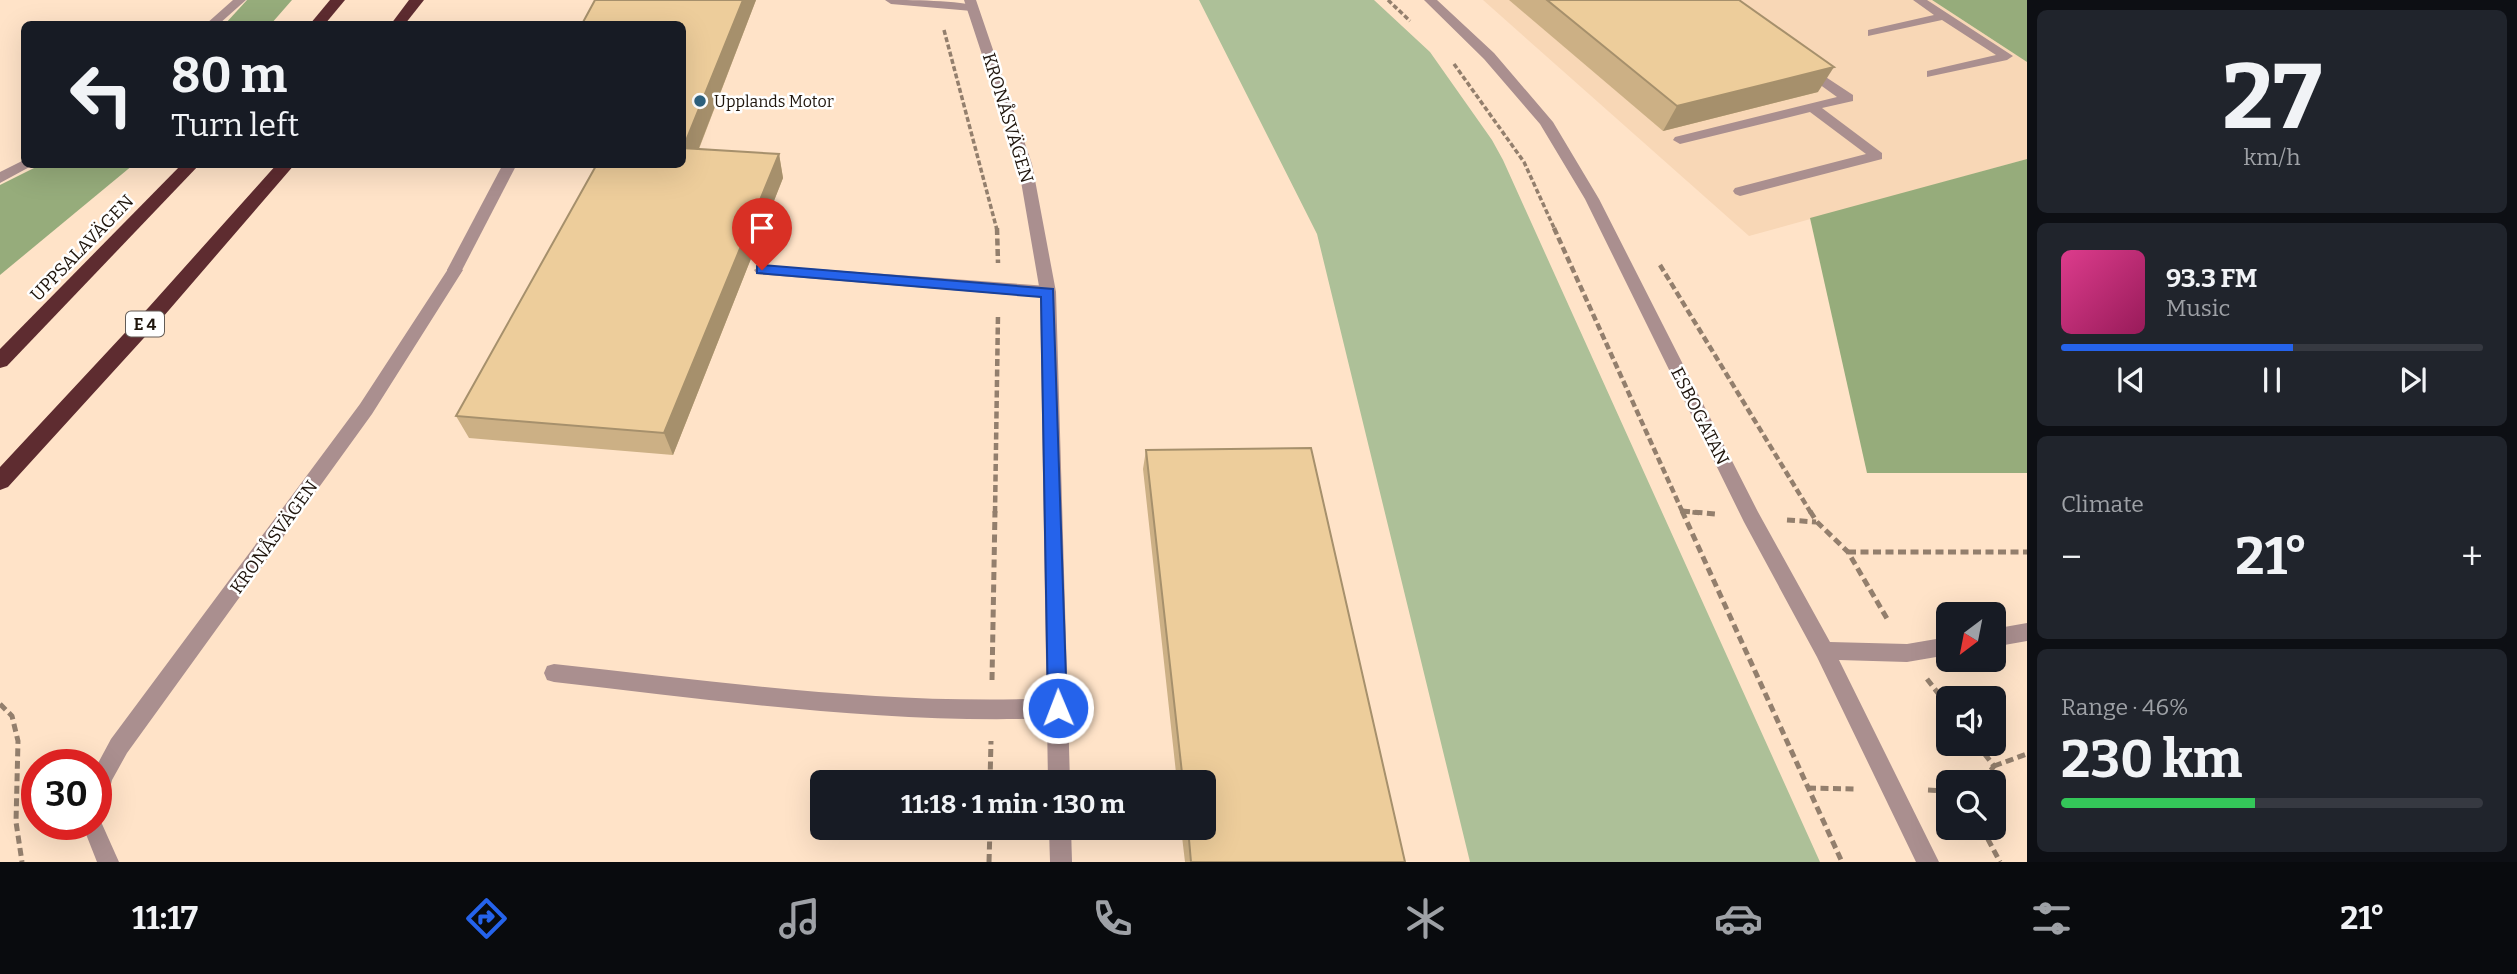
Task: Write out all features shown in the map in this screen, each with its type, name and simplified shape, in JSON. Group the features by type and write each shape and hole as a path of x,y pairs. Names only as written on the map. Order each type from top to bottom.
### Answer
{"highway":[{"path":"320,21 338,0"},
{"path":"400,21 417,0"},
{"name":"UPPSALAVÄGEN","path":"0,360 188,168"},
{"name":"E 4","path":"0,481 156,312 283,168"}],"street":[{"path":"216,21 240,0"},
{"path":"891,0 938,6 971,4"},
{"name":"ESBOGATAN","path":"1430,0 1489,56 1546,122 1592,200 1751,517 1824,651 1928,862"},
{"path":"1919,0 2007,56 1932,74"},
{"name":"KRONÅSVÄGEN","path":"971,4 1025,164 1048,292 1059,770"},
{"path":"1872,33 1944,16"},
{"path":"1681,140 1848,98 1795,60"},
{"path":"1740,191 1877,156 1812,107"},
{"path":"0,178 21,168"},
{"name":"KRONÅSVÄGEN","path":"112,759 366,409 455,270 508,168"},
{"path":"762,270 1048,292"},
{"path":"2006,636 2027,632"},
{"path":"1824,651 1907,653 1936,648"},
{"path":"555,673 782,698 991,711 1058,708"},
{"path":"99,840 108,862"},
{"path":"1060,840 1061,862"}],"path":[{"path":"1388,0 1414,25"},
{"path":"938,6 996,229 998,288 990,770"},
{"path":"1450,58 1524,162 1842,862"},
{"path":"1655,256 1817,522 1848,552 1907,653 1936,690"},
{"path":"1848,552 2027,552"},
{"path":"0,704 12,716 18,741 16,822 22,862"},
{"path":"1991,770 1994,766 2027,754"},
{"path":"1986,756 1994,766"},
{"path":"989,840 989,862"},
{"path":"1988,840 2000,862"}],"shaded area":[{"path":"1483,0 1932,0 2027,62 2027,159 1749,236"}],"green space":[{"path":"247,0 292,0 274,21 228,21"},
{"path":"1199,0 1374,0 1430,52 1503,160 1820,862 1470,862 1317,234"},
{"path":"1932,0 2027,0 2027,62"},
{"path":"2027,159 2027,473 1867,473 1810,218"},
{"path":"34,168 129,168 0,275 0,185"}],"building":[{"path":"595,0 743,0 686,141 686,21 584,21"},
{"path":"1547,0 1739,0 1834,67 1677,106"},
{"path":"686,148 779,154 664,433 456,416 595,168 686,168"},
{"path":"1311,448 1405,862 1191,862 1189,840 1216,840 1216,770 1182,770 1146,450"}],"place":[{"name":"Upplands Motor","path":"700,101"}],"route":[{"path":"762,270 1048,292 1058,708"}]}
